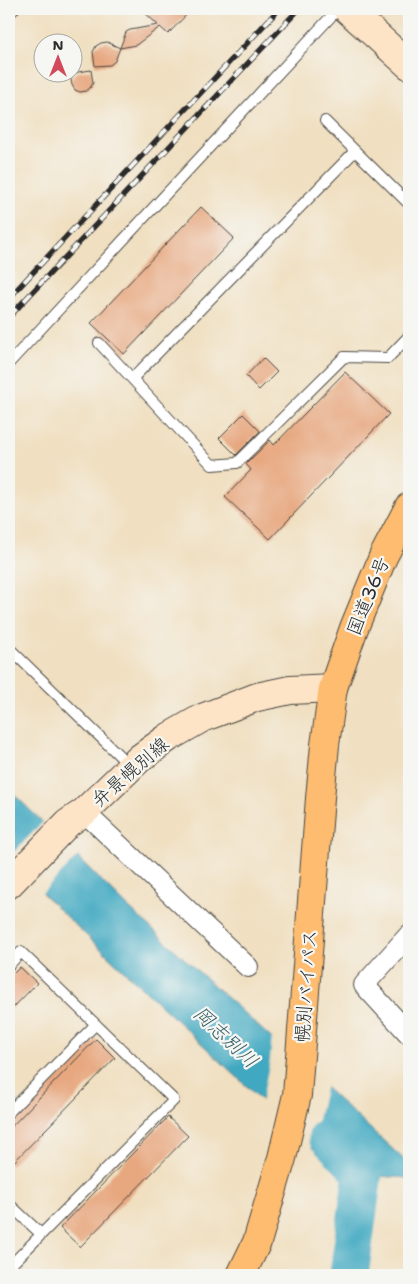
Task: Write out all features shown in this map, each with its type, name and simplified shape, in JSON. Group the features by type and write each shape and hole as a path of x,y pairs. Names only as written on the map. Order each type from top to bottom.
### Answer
{"highway":[{"name":"国道36号","path":"333,688 354,628 383,557 409,507"},
{"name":"幌別バイパス","path":"241,1275 257,1242 282,1158 297,1095 322,781 333,688"}],"main road":[{"path":"347,9 409,65"},
{"name":"弁景幌別線","path":"11,881 131,767 169,737 202,718 257,697 290,690 333,688"}],"street":[{"path":"76,818 248,967"},
{"path":"409,935 364,985 409,1034"}],"lane":[{"path":"9,14 14,9"},
{"path":"9,363 338,9"},
{"path":"325,121 409,204"},
{"path":"133,378 355,151"},
{"path":"99,343 212,465 237,463 344,357 388,358 409,336"},
{"path":"9,648 131,767"},
{"path":"9,964 21,952 174,1100 9,1267"},
{"path":"9,1112 95,1025"},
{"path":"9,1204 40,1234"}],"water":[{"path":"9,789 127,906 409,1164 409,1178 340,1174 54,905 9,860"}],"pier":[{"path":"44,821 79,855 40,895 9,863 9,857"},
{"path":"272,1036 326,1084 311,1150 261,1104 270,1060"}],"building":[{"path":"141,9 192,9 168,34 160,27 136,45 120,48 126,32 158,25"},
{"path":"107,42 120,48 115,61 110,65 95,66 93,52 96,46"},
{"path":"91,70 93,83 86,91 80,92 75,90 71,82 82,82 82,71"},
{"path":"201,207 234,238 124,354 91,323"},
{"path":"263,358 277,372 259,390 246,376"},
{"path":"345,372 389,414 270,539 225,497 251,470 246,464 270,440 274,445"},
{"path":"243,414 260,431 236,455 219,438"},
{"path":"20,967 37,983 9,1012 9,978"},
{"path":"96,1039 115,1058 9,1167 9,1129"},
{"path":"168,1117 188,1136 80,1247 60,1228"}],"waterway":[{"name":"岡志別川","path":"328,1137 363,1173 349,1275"}],"railway":[{"path":"9,298 279,9"},
{"path":"9,317 299,9"}]}
